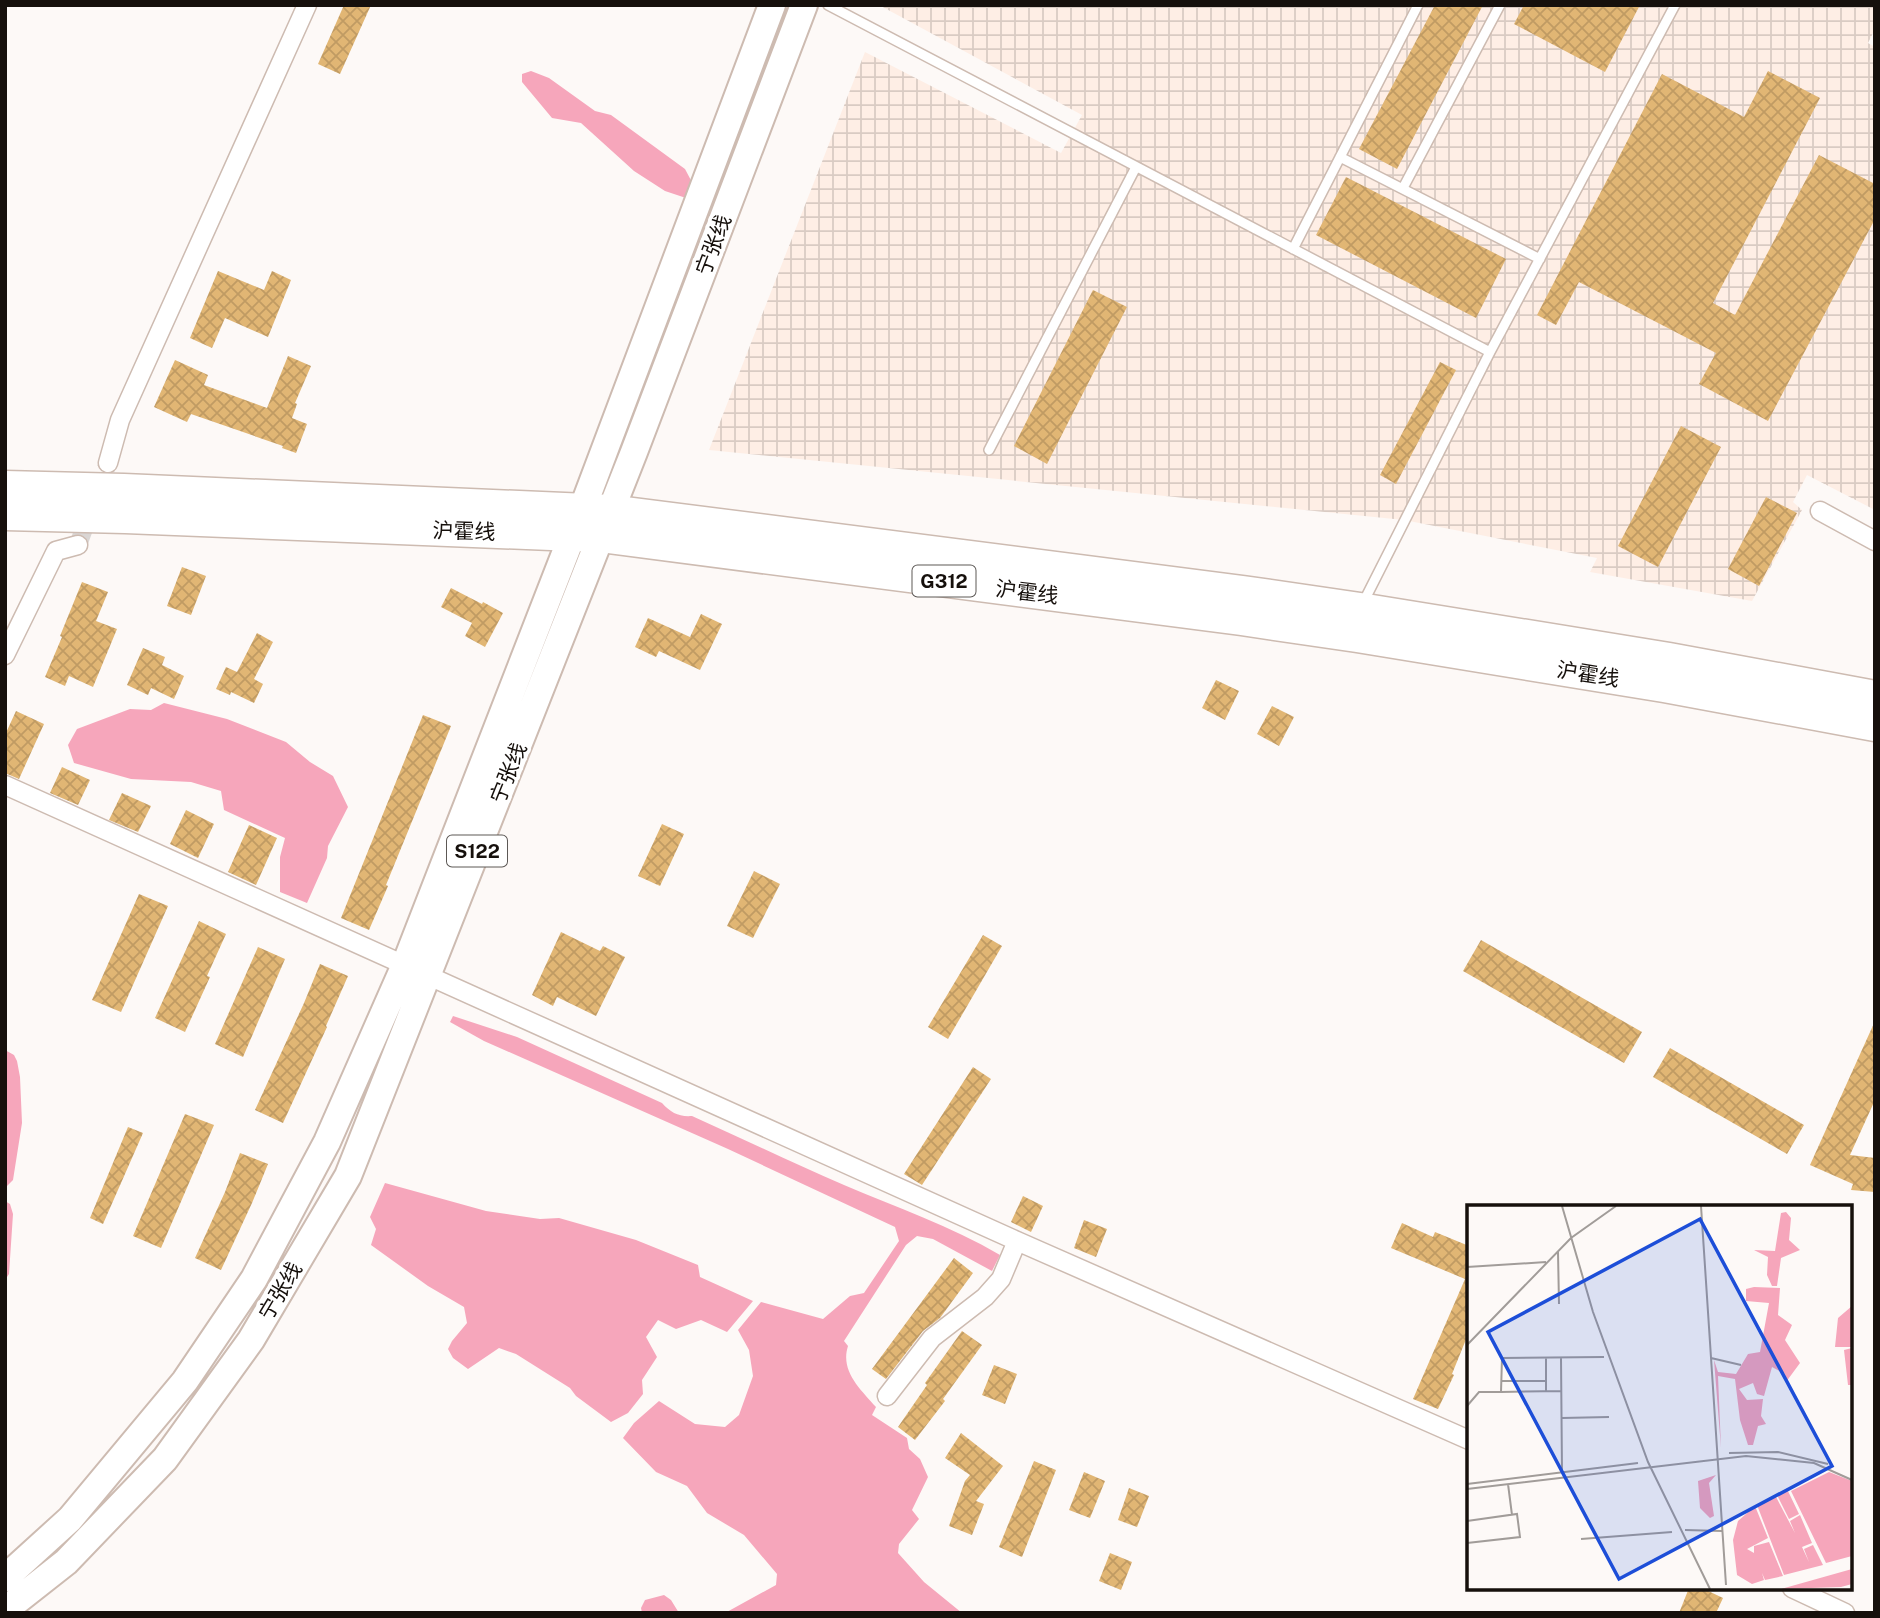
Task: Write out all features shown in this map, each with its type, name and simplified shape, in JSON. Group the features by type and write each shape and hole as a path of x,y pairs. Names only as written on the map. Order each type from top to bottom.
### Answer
{"highway":[{"name":"沪霍线","path":"5,487 138,491 591,523 1243,593 1358,623 1875,726"},
{"name":"沪霍线","path":"5,514 591,523"},
{"name":"沪霍线","path":"1358,623 1669,659 1875,697"}],"main road":[{"name":"宁张线","path":"591,523 772,5"},
{"name":"宁张线","path":"5,1610 66,1562 165,1459 251,1340 348,1176 416,970 591,523 804,5"},
{"name":"宁张线","path":"5,1578 70,1519 185,1381 254,1279 416,970"}],"street":[{"path":"108,463 120,421 307,5"},
{"path":"1820,511 1875,541"},
{"path":"5,655 56,551 78,545"},
{"path":"5,786 1017,1241 1467,1439"},
{"path":"887,1396 932,1338 985,1297 1001,1279 1017,1241"},
{"path":"1796,1590 1845,1613"}],"lane":[{"path":"828,5 1490,352"},
{"path":"1293,249 1418,5"},
{"path":"1403,188 1500,5"},
{"path":"1358,623 1490,352 1675,5"},
{"path":"1340,157 1540,259"},
{"path":"989,450 1136,167"}],"shaded area":[{"path":"879,5 1875,5 1875,29 1868,43 1875,47 1875,510 1807,475 1793,502 1802,510 1752,601 1590,572 1597,558 1404,520 709,450 865,52 1061,153 1082,115"},
{"path":"531,71 549,78 595,111 611,115 685,169 694,186 686,198 665,191 634,171 581,123 552,118 522,82 522,74"},
{"path":"164,703 227,719 286,742 310,762 333,776 348,807 328,846 327,858 307,903 280,892 280,857 285,838 224,810 221,791 191,782 131,779 74,763 68,745 77,729 130,709 151,710"},
{"path":"453,1016 517,1037 662,1103 676,1114 692,1116 825,1177 943,1226 1000,1255 992,1271 933,1239 917,1236 906,1245 844,1341 848,1346 846,1355 849,1372 876,1407 872,1415 907,1438 909,1449 920,1459 928,1477 912,1510 919,1519 899,1544 898,1553 924,1582 962,1613 725,1613 776,1585 777,1574 744,1535 707,1513 687,1486 656,1472 623,1438 634,1423 659,1401 695,1424 725,1427 739,1415 753,1376 749,1350 738,1330 761,1302 823,1319 850,1296 864,1293 899,1241 895,1227 728,1149 484,1041 450,1022"},
{"path":"5,1050 14,1055 17,1061 22,1123 13,1180 5,1188"},
{"path":"385,1183 486,1211 540,1219 559,1218 636,1240 698,1265 700,1277 753,1301 727,1332 701,1320 676,1329 658,1320 646,1337 657,1357 642,1380 643,1394 628,1413 611,1422 576,1396 570,1388 516,1354 499,1348 468,1369 453,1358 448,1349 467,1323 464,1307 428,1286 371,1245 376,1229 370,1217"},
{"path":"5,1201 10,1204 13,1214 9,1274 5,1280"},
{"path":"664,1595 671,1600 679,1613 642,1613 645,1600"}],"building":[{"path":"344,5 371,5 340,74 318,64"},
{"path":"1435,5 1483,5 1397,169 1359,149"},
{"path":"1524,5 1640,5 1605,72 1514,24"},
{"path":"1768,71 1820,98 1713,303 1735,315 1819,155 1875,184 1875,219 1768,421 1699,384 1716,353 1579,282 1556,325 1537,315 1662,74 1744,117"},
{"path":"1346,177 1506,259 1476,318 1316,235"},
{"path":"218,271 264,290 272,271 291,280 268,337 225,318 212,348 190,338"},
{"path":"1093,290 1127,307 1047,464 1014,446"},
{"path":"288,356 311,366 295,403 297,404 292,418 307,424 296,453 191,414 187,422 154,407 175,360 208,375 204,385 267,408"},
{"path":"1440,362 1456,370 1396,484 1380,475"},
{"path":"1681,426 1721,447 1658,567 1618,546"},
{"path":"1766,497 1797,513 1759,586 1728,569"},
{"path":"182,567 206,576 191,615 167,606"},
{"path":"82,582 108,592 96,621 117,629 93,687 69,676 65,686 45,677"},
{"path":"451,588 503,613 485,647 465,636 472,623 441,607"},
{"path":"701,614 722,624 700,670 659,651 656,657 635,647 648,618 690,637"},
{"path":"257,633 273,642 254,679 263,684 254,703 231,692 230,695 216,689 226,667 237,672"},
{"path":"143,648 165,657 162,665 184,676 174,699 151,688 148,695 127,685"},
{"path":"1216,680 1239,691 1225,720 1202,708"},
{"path":"1272,706 1294,717 1279,746 1257,734"},
{"path":"16,711 44,724 19,779 5,773 5,735"},
{"path":"423,715 451,726 369,930 341,918"},
{"path":"62,767 90,780 78,805 50,793"},
{"path":"122,793 151,806 138,832 109,820"},
{"path":"186,810 214,824 198,858 170,844"},
{"path":"662,824 684,834 660,886 638,876"},
{"path":"249,825 277,838 256,885 228,872"},
{"path":"754,871 780,884 753,938 727,926"},
{"path":"139,894 168,906 121,1012 92,1000"},
{"path":"199,921 226,934 185,1032 155,1018"},
{"path":"561,932 600,951 603,946 625,957 596,1016 557,997 553,1006 532,995"},
{"path":"983,935 1002,946 948,1039 928,1027"},
{"path":"1481,940 1642,1032 1624,1063 1463,971"},
{"path":"258,947 285,959 243,1057 215,1044"},
{"path":"320,964 348,976 283,1123 255,1110"},
{"path":"1875,1021 1875,1100 1850,1155 1875,1158 1875,1192 1851,1190 1853,1184 1810,1165"},
{"path":"1670,1048 1804,1125 1787,1154 1653,1077"},
{"path":"973,1067 991,1079 922,1185 904,1174"},
{"path":"185,1114 214,1125 161,1248 133,1236"},
{"path":"128,1127 143,1133 103,1224 90,1218"},
{"path":"240,1153 268,1164 221,1270 195,1258"},
{"path":"1023,1196 1043,1206 1031,1232 1011,1222"},
{"path":"1084,1220 1107,1229 1096,1257 1074,1248"},
{"path":"1402,1223 1433,1237 1435,1232 1467,1245 1467,1337 1452,1374 1454,1375 1438,1409 1413,1399 1465,1279 1391,1248"},
{"path":"954,1258 973,1273 940,1318 923,1331 886,1379 872,1369"},
{"path":"962,1331 982,1345 915,1440 898,1427"},
{"path":"994,1365 1017,1374 1005,1404 982,1395"},
{"path":"961,1433 1003,1466 976,1501 984,1504 972,1535 949,1526 965,1481 970,1475 945,1458"},
{"path":"1034,1461 1056,1470 1022,1557 999,1547"},
{"path":"1084,1472 1105,1481 1090,1518 1069,1510"},
{"path":"1129,1488 1149,1496 1137,1527 1118,1520"},
{"path":"1110,1553 1132,1562 1121,1590 1099,1581"},
{"path":"1688,1590 1706,1590 1723,1598 1716,1613 1679,1613"}],"tunnel":[{"path":"78,545 108,463"}]}
